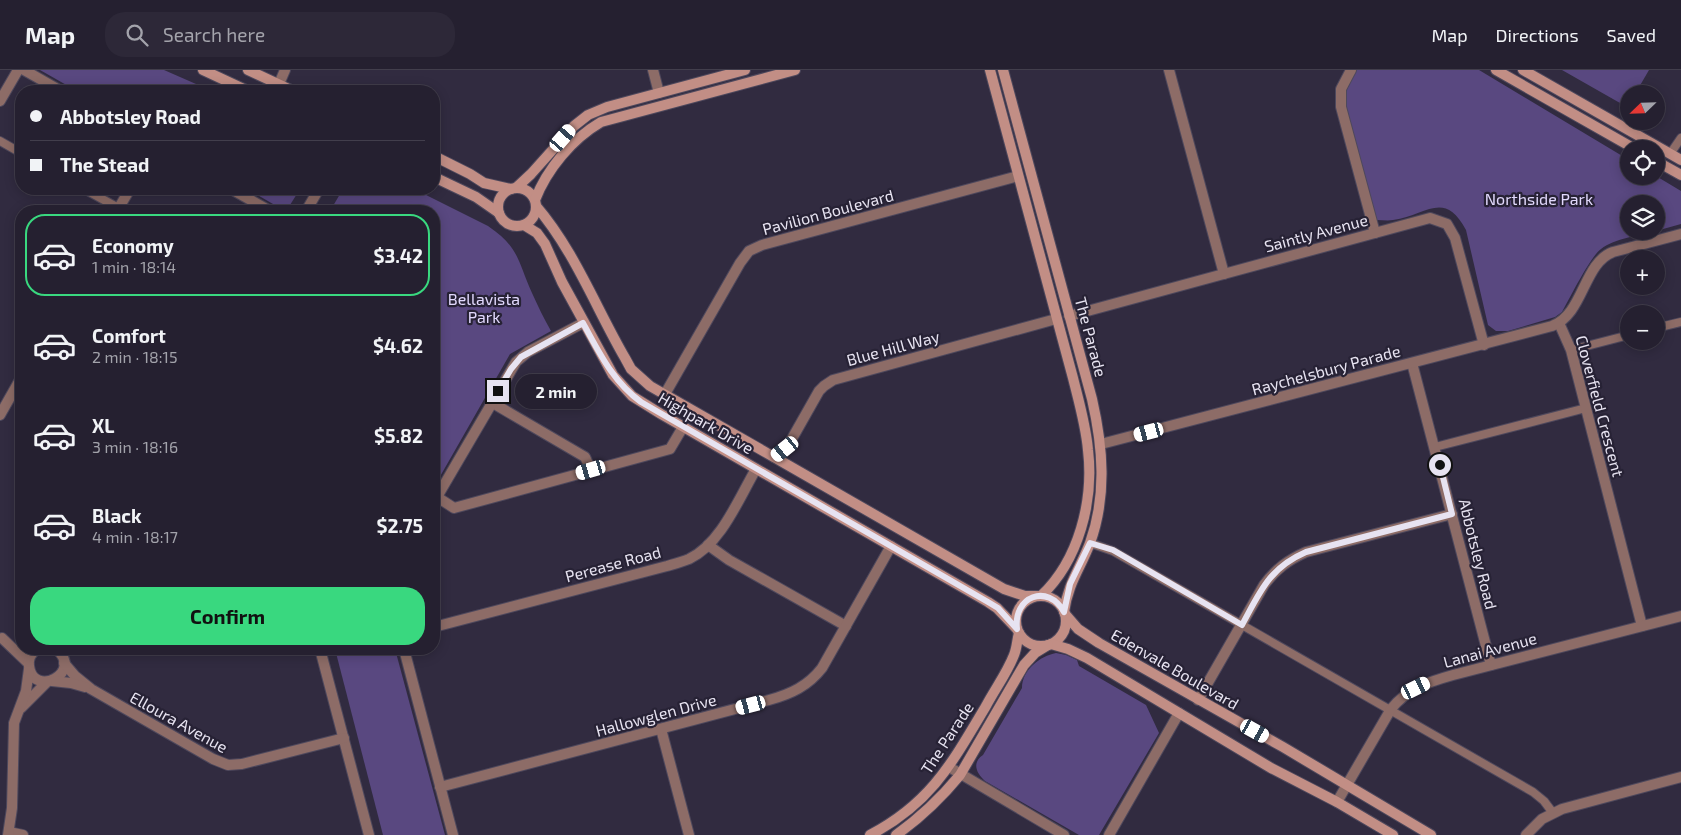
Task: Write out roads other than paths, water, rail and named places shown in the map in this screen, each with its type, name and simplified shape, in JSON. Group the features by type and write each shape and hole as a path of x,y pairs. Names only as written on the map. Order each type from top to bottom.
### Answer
{"street":[{"path":"0,101 18,70"},
{"path":"24,70 50,85"},
{"path":"203,70 235,85"},
{"path":"248,70 272,85"},
{"path":"278,85 286,70"},
{"path":"653,70 662,106"},
{"path":"499,213 498,207 502,196 531,174 574,126 588,115 744,70"},
{"path":"440,180 476,196 499,213 506,222 512,225 524,225 533,217 541,186 548,174 580,138 601,122 795,70"},
{"name":"The Parade","path":"990,70 1086,433 1088,452 1089,479 1086,505 1076,542 1060,576 1039,596"},
{"name":"The Parade","path":"1003,70 1092,399 1101,444 1101,495 1097,518 1090,543 1070,584 1065,613"},
{"path":"1169,70 1224,274"},
{"path":"1351,70 1341,89 1341,107 1375,233"},
{"path":"1496,70 1620,140"},
{"path":"1523,70 1681,160"},
{"path":"440,159 484,183 528,191 536,203"},
{"path":"1665,166 1681,175"},
{"path":"1018,176 1031,172"},
{"name":"Pavilion Boulevard","path":"665,394 740,263 749,251 762,245 1018,176"},
{"path":"242,195 259,205"},
{"name":"Highpark Drive","path":"536,203 562,242 628,364 640,377 665,394 1004,589 1025,596 1039,596"},
{"name":"Saintly Avenue","path":"1070,316 1430,218 1447,224 1457,244 1484,345"},
{"name":"Highpark Drive","path":"524,225 537,233 546,244 562,282 603,360 622,386 641,402 998,608 1018,631"},
{"name":"Cloverfield Crescent","path":"1642,626 1571,350 1559,323 1569,314 1596,265 1604,256 1681,234"},
{"name":"Blue Hill Way","path":"774,457 789,444 819,391 833,380 1056,319"},
{"path":"440,491 491,402 511,369 521,357 583,323"},
{"name":"Raychelsbury Parade","path":"1101,444 1484,345 1559,323"},
{"name":"Abbotsley Road","path":"1412,363 1491,665"},
{"path":"0,415 15,389"},
{"path":"491,402 585,457 591,470"},
{"path":"440,502 454,508 670,449 683,427"},
{"name":"Perease Road","path":"440,625 690,558 708,545 720,532 756,469"},
{"path":"1198,700 1264,585 1278,568 1291,559 1311,551 1452,514"},
{"path":"708,545 729,560 846,626"},
{"name":"Hallowglen Drive","path":"440,786 785,696 796,691 810,681 822,668 891,546"},
{"path":"1050,645 1062,635 1065,628 1065,613 1055,600 1039,596 1028,599 1022,605 1016,620 1018,631 1024,640 1032,644 1040,646 1050,645 1082,655 1271,768 1337,802 1393,835"},
{"name":"Edenvale Boulevard","path":"1065,613 1078,629 1090,638 1283,747 1431,835"},
{"name":"Lanai Avenue","path":"1337,802 1391,709 1401,697 1426,683 1681,616"},
{"name":"The Parade","path":"870,835 894,821 916,804 932,789 949,767 1013,657 1018,631"},
{"path":"1,638 15,643"},
{"path":"1,638 15,652"},
{"name":"The Parade","path":"896,835 939,799 960,775 1024,665 1035,653 1050,645"},
{"path":"18,655 29,666 36,679 49,681"},
{"path":"23,835 9,833 12,808 14,723 26,691 32,655"},
{"path":"322,655 369,835"},
{"path":"406,655 452,835"},
{"path":"19,710 49,681 61,674 64,656"},
{"name":"Elloura Avenue","path":"64,656 75,676 91,689 213,759 228,765 242,764 344,738"},
{"name":"Elloura Avenue","path":"49,681 71,683 91,689"},
{"path":"1109,835 1179,713"},
{"path":"661,729 689,835"},
{"path":"949,767 1064,835"},
{"path":"1526,835 1538,822 1552,813 1681,777"}],"lane":[{"path":"1670,154 1681,138"},
{"path":"0,141 15,150"},
{"path":"94,195 111,205"},
{"path":"1665,326 1681,322"},
{"path":"1571,350 1620,337"},
{"path":"1435,446 1586,408"},
{"path":"1090,543 1113,550 1391,709 1533,792 1547,804 1552,813"}],"park label":[{"name":"Northside Park","path":"1539,199"},
{"name":"Bellavista Park","path":"484,308"}]}
